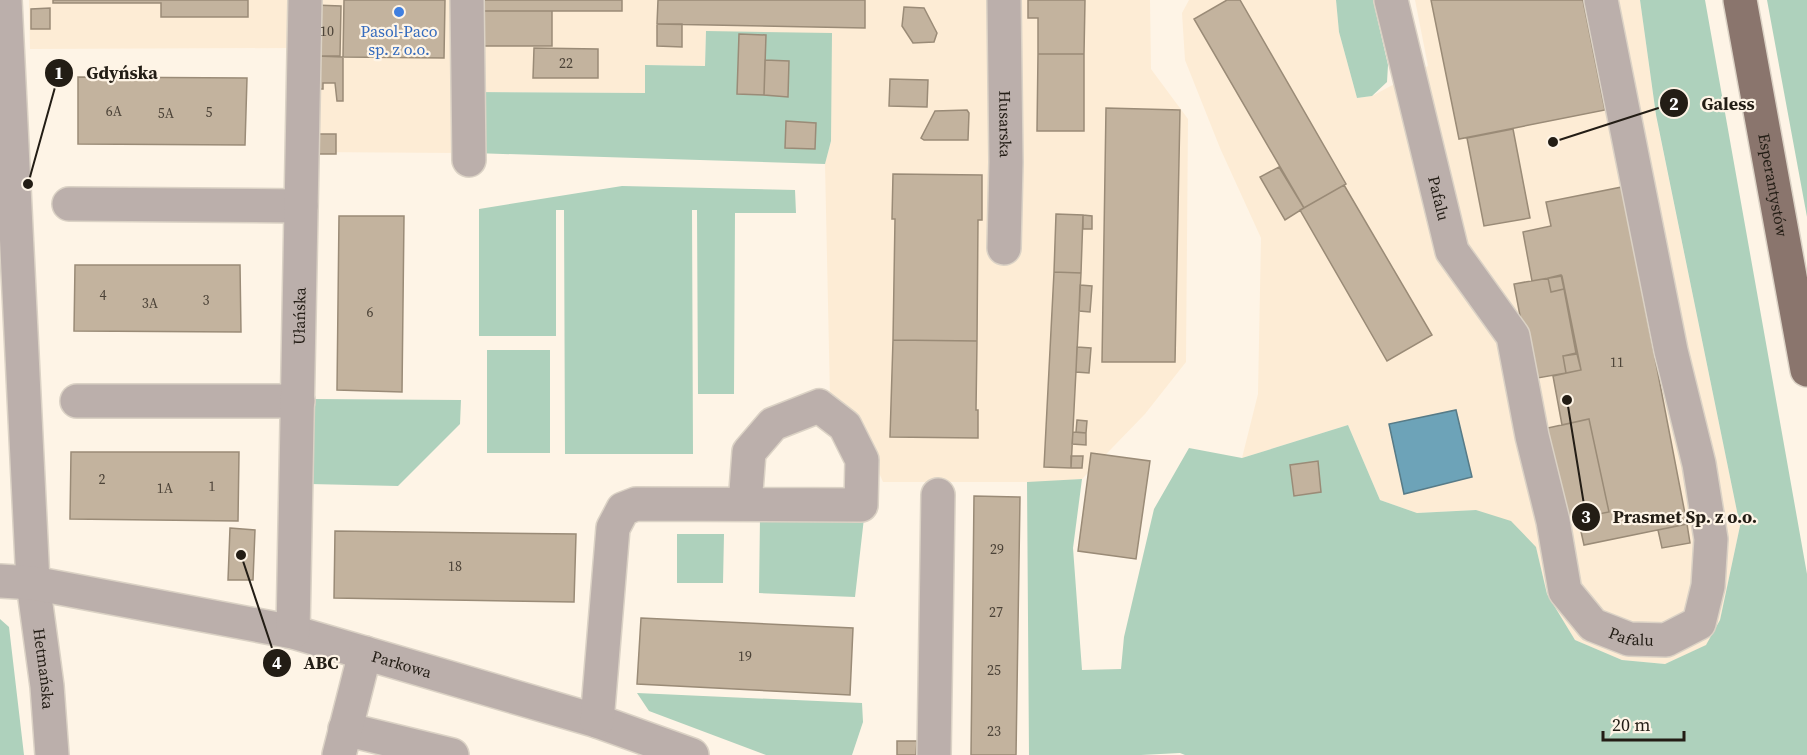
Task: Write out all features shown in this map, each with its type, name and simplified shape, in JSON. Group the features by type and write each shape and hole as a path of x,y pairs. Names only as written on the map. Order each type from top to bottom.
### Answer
{"main road":[{"name":"Esperantystów","path":"1740,0 1807,370"}],"street":[{"name":"Hetmańska","path":"5,0 3,33 9,244 33,583 47,686 52,755"},
{"name":"Ułańska","path":"293,632 305,0"},
{"path":"467,0 469,160"},
{"name":"Husarska","path":"1004,0 1006,150 1004,248"},
{"name":"Pafalu","path":"1391,0 1452,251 1513,336 1532,436 1553,522 1565,591 1593,625 1629,639 1666,640 1699,623 1708,586 1711,539 1699,464 1669,340 1601,0"},
{"path":"69,204 301,206"},
{"path":"77,401 298,401"},
{"path":"934,755 938,495"},
{"path":"597,721 613,528 623,509 636,504 745,504"},
{"name":"Parkowa","path":"0,581 33,583 293,632 597,721 657,749 692,755"},
{"path":"365,653 342,742 452,755"}],"shaded area":[{"path":"29,0 288,0 288,48 30,49"},
{"path":"313,0 459,0 459,153 307,152"},
{"path":"471,0 1150,0 1151,69 1188,119 1186,362 1145,414 1082,479 1044,482 883,482 857,422 830,397 825,164 831,141 706,31 705,66 646,65 645,93 471,92"},
{"path":"1189,0 1336,0 1339,32 1357,98 1372,96 1428,66 1415,0 1640,0 1656,116 1740,526 1720,620 1707,645 1665,664 1622,660 1575,640 1547,594 1536,547 1476,510 1417,513 1380,500 1348,425 1242,458 1258,394 1261,238 1220,148 1185,60 1182,13"}],"green space":[{"path":"1336,0 1373,0 1388,65 1387,82 1372,96 1357,98 1339,32"},
{"path":"1640,0 1705,0 1807,574 1807,755 1185,755 1180,753 1029,755 1027,482 1082,479 1073,548 1082,670 1121,669 1124,637 1154,509 1189,448 1242,458 1348,425 1380,500 1417,513 1476,510 1511,521 1536,547 1547,594 1575,640 1622,660 1665,664 1706,645 1720,620 1740,526 1656,115"},
{"path":"1767,0 1807,0 1807,217"},
{"path":"706,31 832,33 831,141 825,164 474,153 471,92 645,93 645,65 705,66"},
{"path":"622,186 795,190 796,213 735,213 734,394 698,394 697,210 692,210 693,454 565,454 564,210 556,210 556,336 479,336 479,209"},
{"path":"487,350 550,350 550,453 487,453"},
{"path":"312,399 461,400 460,424 398,486 310,484"},
{"path":"760,517 864,518 855,597 759,593"},
{"path":"677,534 724,534 723,583 677,583"},
{"path":"0,619 9,627 24,755 0,755"},
{"path":"637,693 862,703 863,722 852,755 766,755 649,711"}],"water":[{"path":"1456,410 1472,477 1404,494 1389,424"}],"building":[{"path":"53,0 248,0 248,17 161,17 161,3 53,3"},
{"path":"344,0 445,0 444,58 343,57"},
{"path":"474,0 622,0 622,11 474,11"},
{"path":"658,0 865,0 865,28 657,24"},
{"path":"1028,0 1085,0 1084,54 1038,54 1038,18 1028,18"},
{"path":"1227,0 1240,0 1346,184 1304,208 1194,19"},
{"path":"1431,0 1583,0 1605,110 1459,139"},
{"path":"314,5 341,6 340,56 313,56"},
{"path":"904,7 924,8 937,33 934,42 913,43 902,26"},
{"path":"50,8 50,29 31,29 31,9"},
{"path":"474,11 552,11 552,46 474,46"},
{"path":"657,24 682,24 682,47 657,46"},
{"path":"739,34 766,35 764,95 737,94"},
{"path":"534,48 598,49 598,78 533,78"},
{"path":"1038,54 1084,54 1084,131 1037,131"},
{"path":"316,56 343,57 343,101 337,101 335,83 323,83 323,89 313,89"},
{"path":"765,60 789,61 788,97 764,95"},
{"path":"78,77 247,78 245,145 78,144"},
{"path":"890,79 928,80 927,107 889,106"},
{"path":"1106,108 1180,110 1175,362 1102,362"},
{"path":"967,110 969,113 968,140 924,140 921,138 935,111"},
{"path":"786,121 816,123 815,149 785,148"},
{"path":"1513,129 1530,218 1484,226 1467,138"},
{"path":"309,134 336,134 336,154 309,154"},
{"path":"1279,167 1304,208 1285,220 1260,177"},
{"path":"893,174 982,175 982,220 978,220 977,341 893,340 895,219 892,219"},
{"path":"1344,185 1432,335 1387,361 1300,210"},
{"path":"1622,187 1687,524 1584,545 1578,518 1609,512 1589,419 1562,425 1553,376 1581,370 1562,276 1532,281 1523,232 1551,226 1546,202"},
{"path":"1056,214 1083,215 1081,273 1054,272"},
{"path":"1083,215 1092,216 1092,229 1083,229"},
{"path":"339,216 404,216 402,392 337,390"},
{"path":"75,265 240,265 241,332 74,331"},
{"path":"1054,272 1081,273 1071,468 1044,467"},
{"path":"1561,275 1564,289 1551,292 1548,278"},
{"path":"1548,278 1551,292 1564,289 1576,353 1563,356 1566,373 1532,379 1514,284"},
{"path":"1080,285 1092,286 1090,312 1079,311"},
{"path":"893,340 977,341 978,438 890,437"},
{"path":"1077,347 1091,348 1089,373 1076,372"},
{"path":"1577,354 1581,370 1566,373 1563,356"},
{"path":"1589,419 1609,512 1562,521 1543,429"},
{"path":"1077,420 1087,421 1086,433 1076,432"},
{"path":"1073,432 1086,433 1086,445 1072,444"},
{"path":"71,452 239,452 238,521 70,519"},
{"path":"1091,453 1150,461 1136,559 1078,551"},
{"path":"1071,456 1083,456 1082,468 1071,468"},
{"path":"1318,461 1321,492 1294,496 1290,465"},
{"path":"974,496 1020,497 1016,755 971,755"},
{"path":"1687,524 1690,543 1662,548 1658,530"},
{"path":"230,528 255,530 253,580 228,580"},
{"path":"335,531 576,534 574,602 334,598"},
{"path":"641,618 853,628 850,695 637,684"},
{"path":"897,741 917,741 916,755 897,755"}],"place":[{"name":"Pasol-Paco sp. z o.o.","path":"399,12"},
{"name":"Galess","path":"1553,142"},
{"name":"Gdyńska","path":"28,184"},
{"name":"Prasmet Sp. z o.o.","path":"1567,400"},
{"name":"ABC","path":"241,555"}]}
